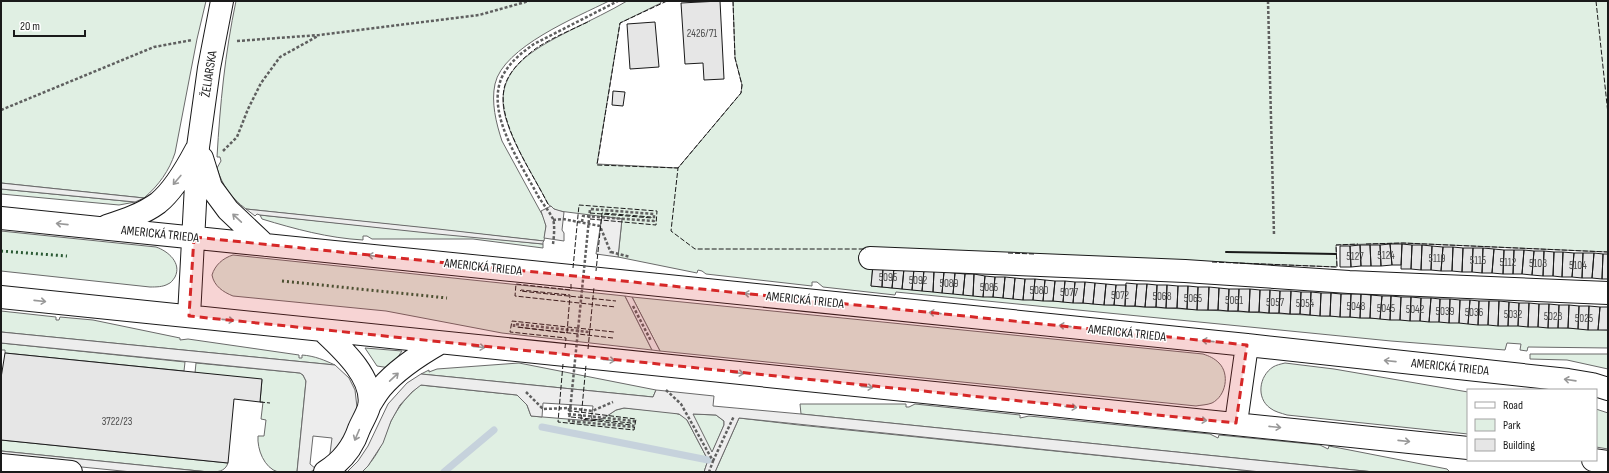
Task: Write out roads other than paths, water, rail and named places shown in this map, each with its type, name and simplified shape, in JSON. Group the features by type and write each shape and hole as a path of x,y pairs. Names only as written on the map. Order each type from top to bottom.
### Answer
{"street":[{"name":"ŽELIARSKA","path":"189,316 198,147 209,68 222,1"},
{"path":"101,228 135,216 159,202 182,175 198,147"},
{"path":"198,147 211,187 228,210 265,245"},
{"name":"AMERICKÁ TRIEDA","path":"1,218 1247,345 1568,380 1592,384 1608,389"},
{"path":"870,258 1185,271 1349,282 1608,293"},
{"path":"1,297 1467,448"},
{"path":"322,331 348,354 361,372 369,394 369,406"},
{"path":"325,472 338,462 349,450 356,439 369,406 381,388 405,366 440,343"},
{"path":"1236,423 1247,345"},
{"path":"1597,461 1608,462"},
{"path":"1,465 71,472"}],"waterway":[{"path":"542,427 708,460"},
{"path":"444,472 494,430"}]}
